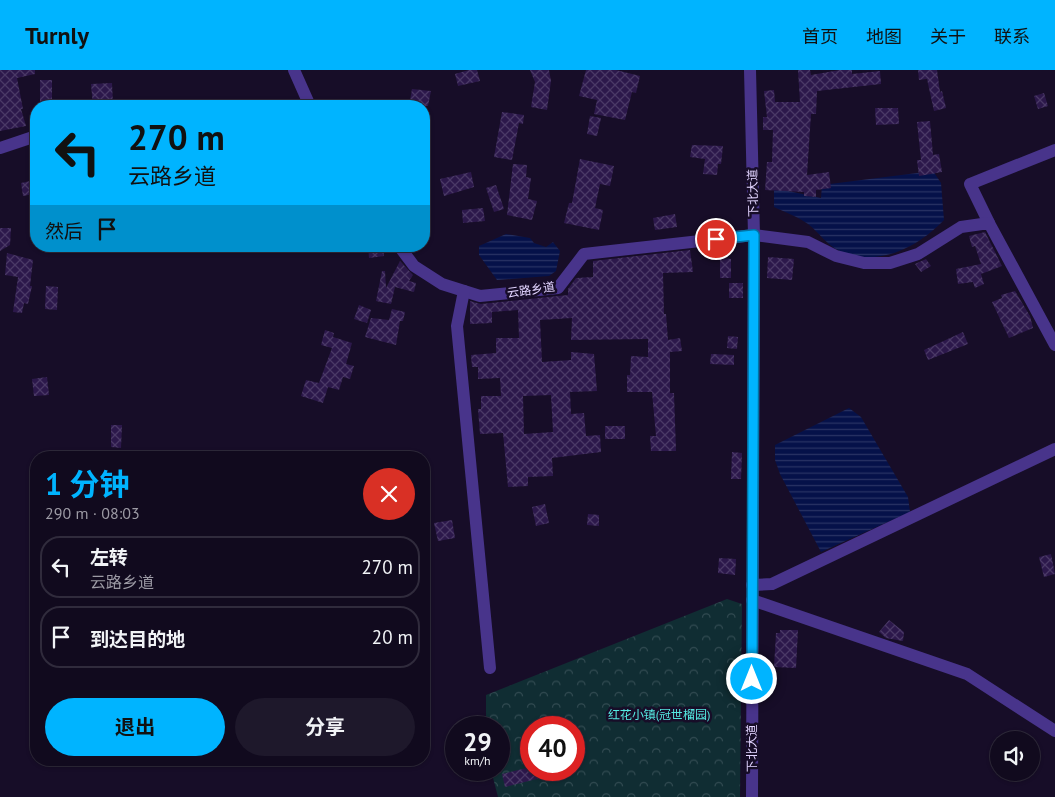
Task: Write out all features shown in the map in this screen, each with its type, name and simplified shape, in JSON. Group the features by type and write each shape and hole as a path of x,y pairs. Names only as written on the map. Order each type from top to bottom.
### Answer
{"street":[{"path":"294,70 307,100"},
{"name":"下北大道","path":"750,70 754,235 752,797"},
{"path":"0,148 30,138"},
{"path":"1055,150 970,184 989,223 1055,344"},
{"name":"云路乡道","path":"404,252 414,266 442,284 480,296 558,288 584,254 754,235 808,242 836,256 864,263 890,263 918,254 961,226 989,223"},
{"path":"464,291 457,326 490,668"},
{"path":"752,585 772,584 1055,449"},
{"path":"752,600 967,674 1055,731"}],"green space":[{"name":"红花小镇(冠世榴园)","path":"727,599 742,604 740,797 498,797 494,781 510,781 510,716 486,716 486,695"}],"shaded area":[{"path":"933,171 941,183 944,220 922,239 897,252 883,256 855,256 835,249 808,224 774,207 774,188 821,198 822,185"},
{"path":"506,234 530,238 534,243 546,247 553,242 560,251 556,271 549,276 497,280 479,255 479,246"},
{"path":"849,408 861,417 908,497 910,512 821,552 780,474 775,460 775,445"}],"building":[{"path":"0,70 35,70 35,74 17,78 23,109 21,109 26,126 0,131"},
{"path":"477,70 480,81 458,86 455,74"},
{"path":"530,70 549,70 551,81 547,110 531,107 535,82"},
{"path":"586,70 616,70 640,76 636,93 632,92 625,120 594,114 597,100 579,96"},
{"path":"798,70 810,70 811,75 840,70 852,70 852,74 880,71 881,84 817,91 816,114 811,114 807,175 829,172 831,188 816,190 816,197 804,196 804,192 765,190 767,162 772,162 773,130 763,130 763,117 767,117 764,91 774,90 775,102 800,102"},
{"path":"918,70 937,70 940,92 942,91 946,108 934,111 927,79 919,80"},
{"path":"40,80 52,80 52,100 40,100"},
{"path":"112,83 113,100 92,100 91,84"},
{"path":"412,89 431,91 429,100 410,100"},
{"path":"1044,93 1048,106 1038,109 1034,96"},
{"path":"875,108 898,108 899,124 876,125"},
{"path":"502,112 524,115 523,124 519,123 512,160 494,157"},
{"path":"590,116 601,118 597,136 587,134"},
{"path":"930,121 933,155 939,154 942,172 919,176 917,160 921,160 917,122"},
{"path":"692,145 723,146 721,164 718,164 717,175 703,174 705,159 690,157"},
{"path":"580,159 614,166 610,186 600,184 595,208 603,210 599,230 564,223 569,203 572,203"},
{"path":"513,164 527,165 526,177 531,178 528,199 537,201 532,220 507,215"},
{"path":"471,172 474,187 444,196 440,179"},
{"path":"30,181 30,195 23,196 21,183"},
{"path":"496,185 504,209 494,212 486,188"},
{"path":"483,208 485,221 463,223 462,210"},
{"path":"675,214 677,227 655,230 653,218"},
{"path":"0,228 11,228 10,245 0,251"},
{"path":"985,232 1002,266 981,274 984,284 975,288 973,282 958,284 956,269 981,264 975,246 972,247 969,236"},
{"path":"690,250 693,272 663,273 664,314 666,314 668,340 680,338 682,351 670,352 670,393 674,393 676,451 651,451 650,436 656,436 652,392 627,392 627,375 630,375 631,356 648,357 648,339 571,340 572,318 540,320 542,362 571,360 571,352 594,354 597,391 570,392 571,414 584,413 586,436 600,435 601,452 552,458 553,476 528,477 528,486 508,487 503,433 480,434 478,409 481,409 481,396 501,396 500,378 478,379 478,367 472,367 471,355 496,353 496,338 519,338 518,310 492,312 492,323 470,324 470,301 481,304 568,295 568,289 576,278 593,277 593,261","holes":["551,395 553,432 524,434 523,396"]},
{"path":"368,252 384,252 384,256 369,258"},
{"path":"7,253 33,260 30,286 32,286 28,304 24,303 22,313 13,312 18,277 5,275"},
{"path":"768,257 794,259 792,280 767,278"},
{"path":"720,258 731,259 731,278 720,278"},
{"path":"926,259 931,266 921,272 915,264"},
{"path":"400,261 413,275 409,281 416,283 414,292 395,287 391,304 376,301 382,271 385,271 386,288"},
{"path":"729,283 743,283 743,298 729,298"},
{"path":"46,286 58,287 57,310 45,309"},
{"path":"1015,291 1030,316 1033,328 1009,338 992,302 1002,298 1001,295"},
{"path":"359,305 371,310 367,323 354,319"},
{"path":"392,309 405,312 403,321 400,321 396,345 365,337 371,318 389,320"},
{"path":"325,330 334,333 333,337 352,343 346,364 354,366 350,379 343,377 339,390 328,387 323,403 301,396 306,380 319,383 332,348 321,345"},
{"path":"963,332 968,344 928,360 924,350"},
{"path":"728,336 738,337 737,349 727,348"},
{"path":"711,354 734,355 734,365 710,364"},
{"path":"47,377 49,395 34,396 32,379"},
{"path":"111,425 122,425 121,448 111,447"},
{"path":"605,426 625,426 625,439 605,439"},
{"path":"732,452 742,453 741,479 731,479"},
{"path":"545,504 549,523 536,526 532,507"},
{"path":"588,514 599,515 599,526 587,525"},
{"path":"452,520 455,538 438,541 434,523"},
{"path":"1051,554 1055,574 1044,577 1039,557"},
{"path":"719,558 736,559 735,575 718,573"},
{"path":"889,620 904,632 903,641 886,638 879,632"},
{"path":"780,630 798,630 796,668 774,667 776,633 780,633"},
{"path":"520,770 520,781 529,781 505,787 504,781 510,781 510,772"}],"route":[{"path":"716,239 754,235 752,679"}]}
